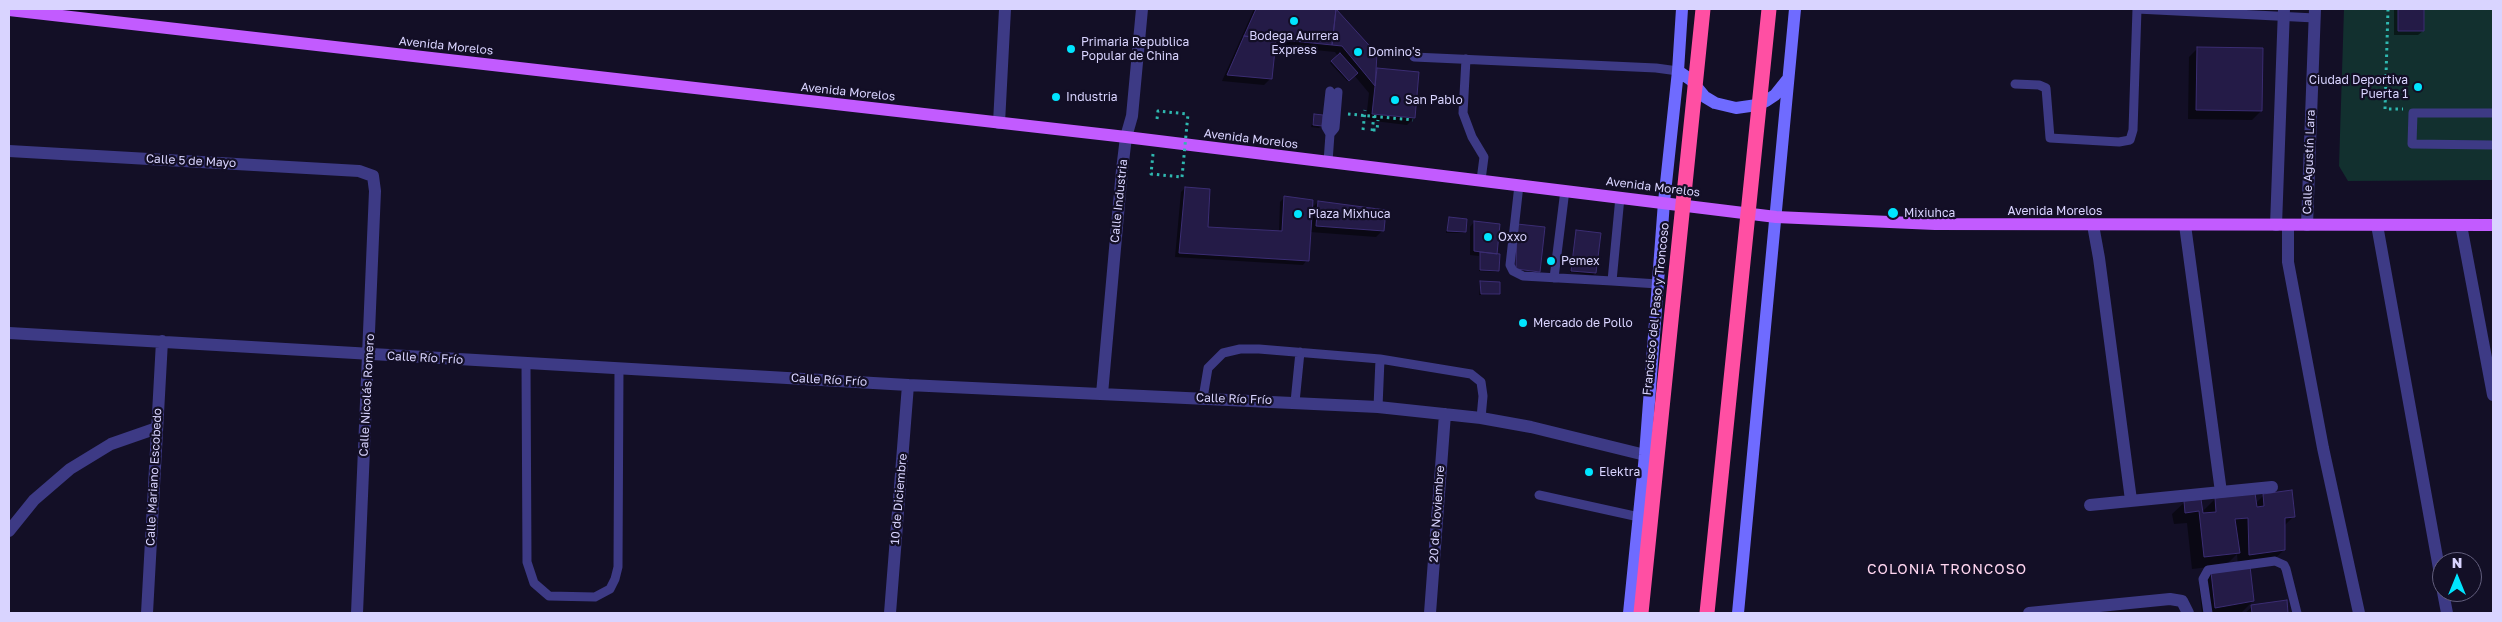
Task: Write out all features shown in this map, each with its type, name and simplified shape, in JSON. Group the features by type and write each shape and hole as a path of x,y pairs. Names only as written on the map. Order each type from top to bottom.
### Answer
{"highway":[{"name":"Francisco del Paso y Troncoso","path":"1641,613 1703,9"},
{"path":"1708,613 1769,9"}],"main road":[{"name":"Francisco del Paso y Troncoso","path":"1629,613 1645,455 1664,202 1678,71 1682,9"},
{"path":"1738,613 1795,9"},
{"name":"Avenida Morelos","path":"9,10 1126,137 1776,217 1934,224 2493,225"},
{"path":"1678,71 1691,80 1710,100 1736,108 1757,105 1766,101 1782,88 1788,79"}],"street":[{"path":"999,123 1005,9"},
{"name":"Calle Industria","path":"1102,394 1126,137 1132,116 1142,9"},
{"path":"2284,13 2282,225 2323,448 2359,613"},
{"name":"Calle Agustín Lara","path":"2307,225 2315,13"},
{"name":"Calle 5 de Mayo","path":"9,151 359,171 373,176"},
{"name":"Calle Nicolás Romero","path":"357,613 369,355 375,191 373,176"},
{"path":"2093,225 2100,258 2131,500"},
{"path":"2185,225 2221,492"},
{"path":"2377,225 2436,552"},
{"path":"2462,225 2493,395"},
{"name":"Calle Río Frío","path":"9,334 162,341 369,355 908,385 1378,406 1480,418 1530,427 1645,455"},
{"name":"Calle Mariano Escobedo","path":"147,613 162,341"},
{"name":"10 de Diciembre","path":"890,613 908,385"},
{"name":"20 de Noviembre","path":"1430,613 1445,414"},
{"path":"9,531 34,500 70,469 111,444 157,428"},
{"path":"2090,505 2272,487"},
{"path":"2029,613 2176,599 2185,604 2188,613"}],"lane":[{"path":"2016,84 2039,85 2046,88 2050,138 2119,142 2130,140 2133,130 2137,9 2315,13"},
{"path":"1414,57 1656,68 1678,71"},
{"path":"1466,59 1463,113 1472,137 1484,157 1481,180"},
{"path":"1328,162 1330,134 1335,128 1334,92"},
{"path":"2493,113 2412,113 2412,144 2493,145"},
{"path":"1519,185 1510,265 1513,271 1523,276 1658,284"},
{"path":"1554,278 1565,190"},
{"path":"1612,281 1620,197"},
{"path":"1203,398 1208,368 1223,353 1240,349 1259,348 1380,359 1471,374 1481,382 1483,396 1480,418"},
{"path":"1295,402 1300,352"},
{"path":"1378,406 1380,359"},
{"path":"526,364 527,562 534,583 549,596 596,597 610,588 615,579 618,567 619,368"},
{"path":"1539,495 1639,518"},
{"path":"2208,613 2203,580 2208,570 2275,561 2284,565 2286,569 2297,613"}],"path":[{"path":"2388,9 2385,109 2405,109"},
{"path":"1362,130 1365,110"},
{"path":"1155,141 1151,174 1182,177 1188,114 1158,111 1157,119"},
{"path":"1342,113 1412,120"},
{"path":"1374,116 1372,130 1377,130 1378,120"}],"green space":[{"name":"Ciudad Deportiva Puerta 1","path":"2344,9 2493,9 2493,180 2348,181 2339,166"}],"building":[{"path":"1256,9 1336,9 1332,45 1244,36"},
{"path":"1336,9 1377,54 1375,86 1342,46 1332,45"},
{"path":"2398,9 2424,9 2424,31 2398,31"},
{"path":"1244,36 1276,40 1272,79 1227,75"},
{"path":"2197,47 2263,48 2262,111 2196,110"},
{"path":"1340,53 1358,73 1349,81 1331,61"},
{"name":"San Pablo","path":"1377,68 1419,72 1415,118 1372,114"},
{"path":"1314,114 1323,115 1322,126 1313,125"},
{"name":"Plaza Mixhuca","path":"1185,187 1210,189 1208,227 1282,231 1284,196 1313,200 1309,261 1179,253"},
{"path":"1318,201 1386,210 1384,231 1316,226"},
{"path":"1449,217 1467,219 1466,232 1447,231"},
{"path":"1474,221 1500,224 1497,254 1474,251"},
{"path":"1517,224 1545,227 1540,272 1516,269"},
{"path":"1576,230 1601,233 1596,273 1571,271"},
{"path":"1480,252 1500,254 1499,271 1480,270"},
{"path":"1480,281 1500,282 1500,294 1481,294"},
{"path":"2292,490 2295,517 2285,518 2285,550 2249,555 2248,518 2235,519 2240,553 2204,557 2199,511 2185,513 2184,501 2201,499 2203,513 2216,512 2215,498 2255,493 2257,507 2264,506 2263,494"},
{"path":"2250,566 2254,601 2215,608 2211,572"},
{"path":"2287,600 2288,613 2252,613 2251,605"}],"place":[{"name":"Bodega Aurrera Express","path":"1294,21"},
{"name":"Primaria Republica Popular de China","path":"1071,49"},
{"name":"Domino's","path":"1358,52"},
{"name":"Ciudad Deportiva Puerta 1","path":"2418,87"},
{"name":"Industria","path":"1056,97"},
{"name":"San Pablo","path":"1395,100"},
{"name":"Mixiuhca","path":"1893,213"},
{"name":"Plaza Mixhuca","path":"1298,214"},
{"name":"Oxxo","path":"1488,237"},
{"name":"Pemex","path":"1551,261"},
{"name":"Mercado de Pollo","path":"1523,323"},
{"name":"Elektra","path":"1589,472"}],"district":[{"name":"COLONIA TRONCOSO","path":"1947,570"}]}
